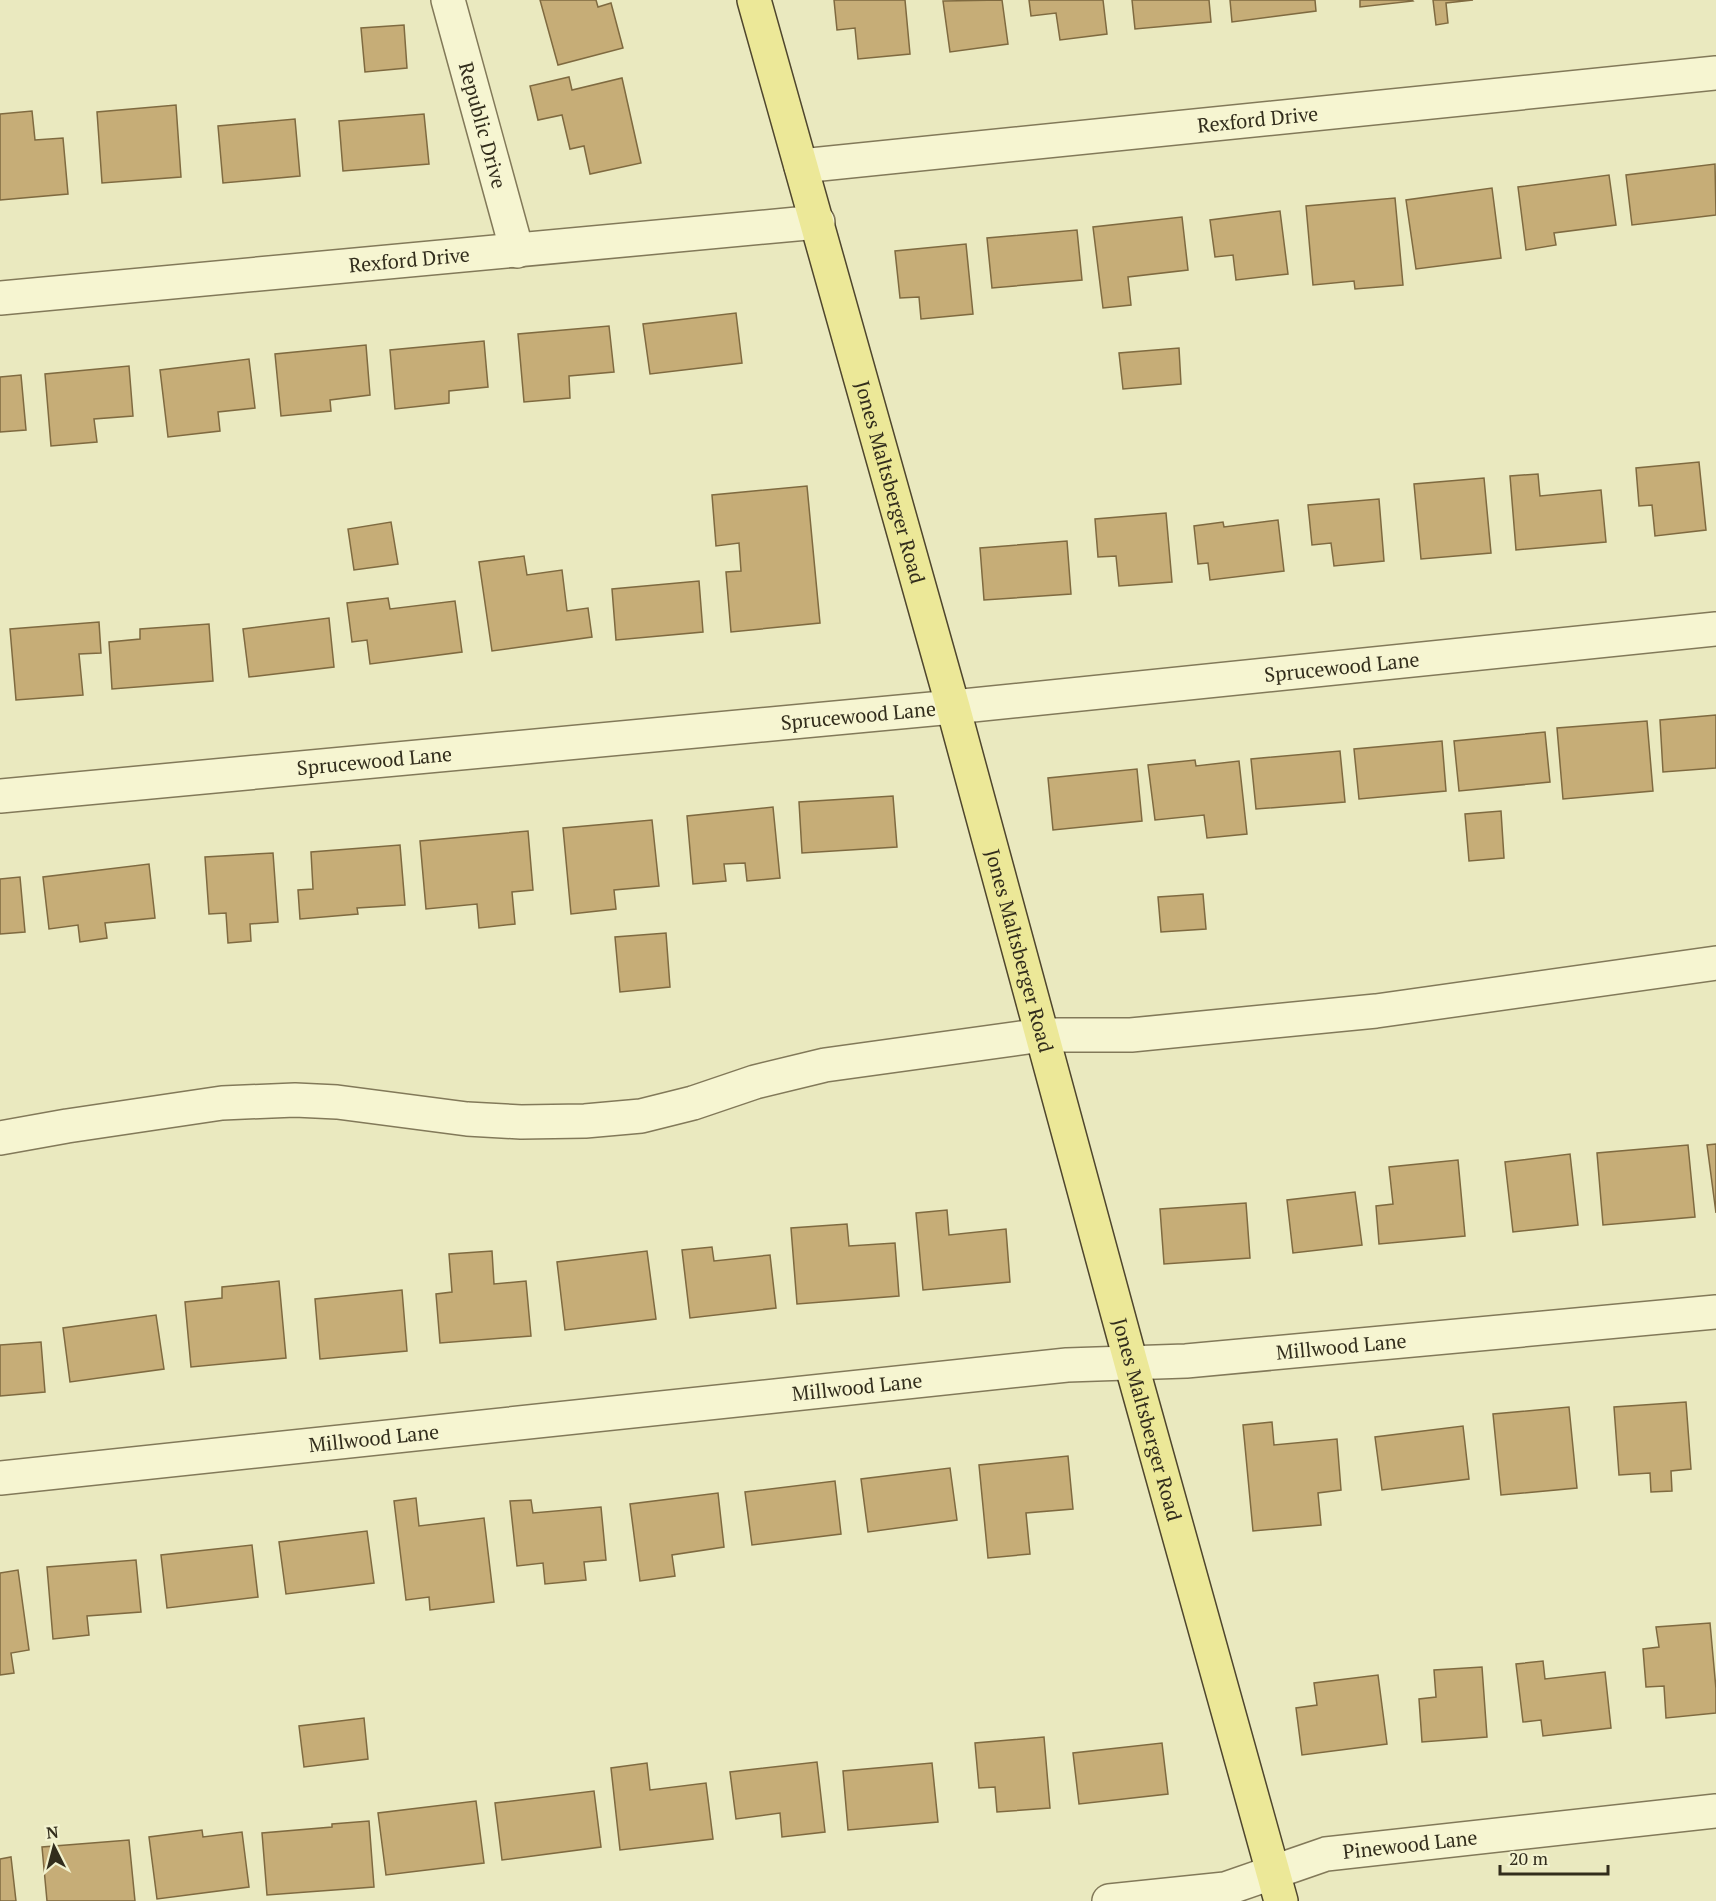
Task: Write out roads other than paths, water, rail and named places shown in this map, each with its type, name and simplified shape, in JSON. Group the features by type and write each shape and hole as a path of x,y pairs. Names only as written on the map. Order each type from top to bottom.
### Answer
{"main road":[{"name":"Jones Maltsberger Road","path":"754,0 953,707 1276,1887"}],"street":[{"name":"Republic Drive","path":"448,0 517,251"},
{"name":"Rexford Drive","path":"801,166 1716,73"},
{"name":"Rexford Drive","path":"0,298 818,222"},
{"name":"Sprucewood Lane","path":"0,796 953,707 1716,629"},
{"path":"0,1138 222,1103 296,1100 337,1102 466,1119 521,1122 585,1121 641,1116 693,1103 755,1082 825,1065 1042,1035 1131,1035 1376,1011 1716,963"},
{"name":"Millwood Lane","path":"0,1478 1067,1365 1186,1361 1716,1312"},
{"name":"Pinewood Lane","path":"1109,1901 1225,1889 1276,1887 1326,1854 1716,1811"}]}
